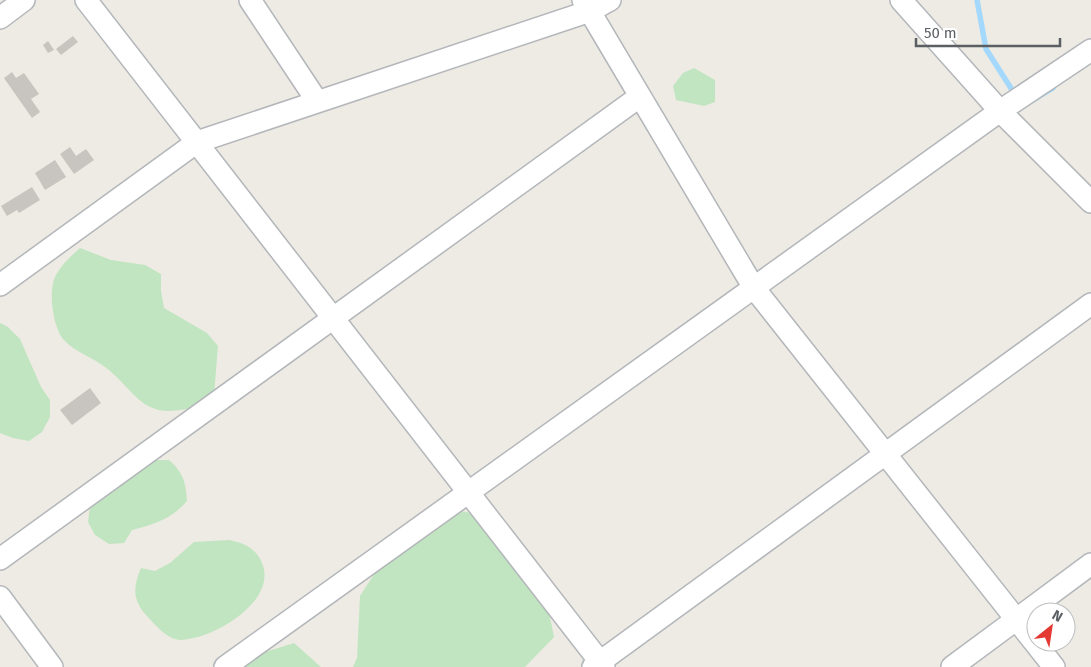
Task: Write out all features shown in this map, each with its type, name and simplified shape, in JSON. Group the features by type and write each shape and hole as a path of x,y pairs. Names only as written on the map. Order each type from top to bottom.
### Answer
{"street":[{"path":"0,18 24,0"},
{"path":"86,0 470,492 599,665 1091,304"},
{"path":"250,0 317,101"},
{"path":"0,285 197,142 587,5 610,0"},
{"path":"901,0 1000,111 1091,202"},
{"path":"587,5 639,97 754,288 1054,667"},
{"path":"225,667 1000,111 1091,50"},
{"path":"0,559 639,97"},
{"path":"952,667 1091,564"},
{"path":"0,597 52,667"}],"green space":[{"path":"694,68 715,80 715,102 704,106 676,100 673,86 683,73"},
{"path":"80,248 111,260 145,265 161,274 164,308 207,333 218,346 214,395 202,404 190,408 167,411 156,409 138,399 105,367 73,348 64,340 54,319 53,284 60,269"},
{"path":"0,323 8,327 20,339 41,387 50,400 50,417 42,432 29,441 0,433"},
{"path":"135,460 169,460 178,469 183,478 187,501 162,520 132,530 124,543 109,544 95,535 88,522 90,506"},
{"path":"460,511 494,517 547,602 554,637 525,667 353,667 357,658 360,596 380,565"},
{"path":"229,540 249,547 259,558 262,563 264,577 261,591 252,604 240,615 210,633 181,640 171,638 147,616 136,599 135,587 141,568 155,571 170,563 194,542"},
{"path":"294,643 321,667 228,667 233,662"}],"building":[{"path":"73,36 78,42 61,55 56,49"},
{"path":"48,41 54,50 48,53 43,45"},
{"path":"12,72 16,78 24,73 39,94 31,99 40,112 32,118 4,78"},
{"path":"70,147 76,156 86,149 94,160 74,174 60,154"},
{"path":"55,160 66,177 45,190 35,173"},
{"path":"32,187 40,200 19,213 17,210 7,216 1,206"},
{"path":"90,388 101,403 72,425 60,410"}],"waterway":[{"path":"977,0 986,49 1014,93"},
{"path":"1033,100 1053,88"}]}
